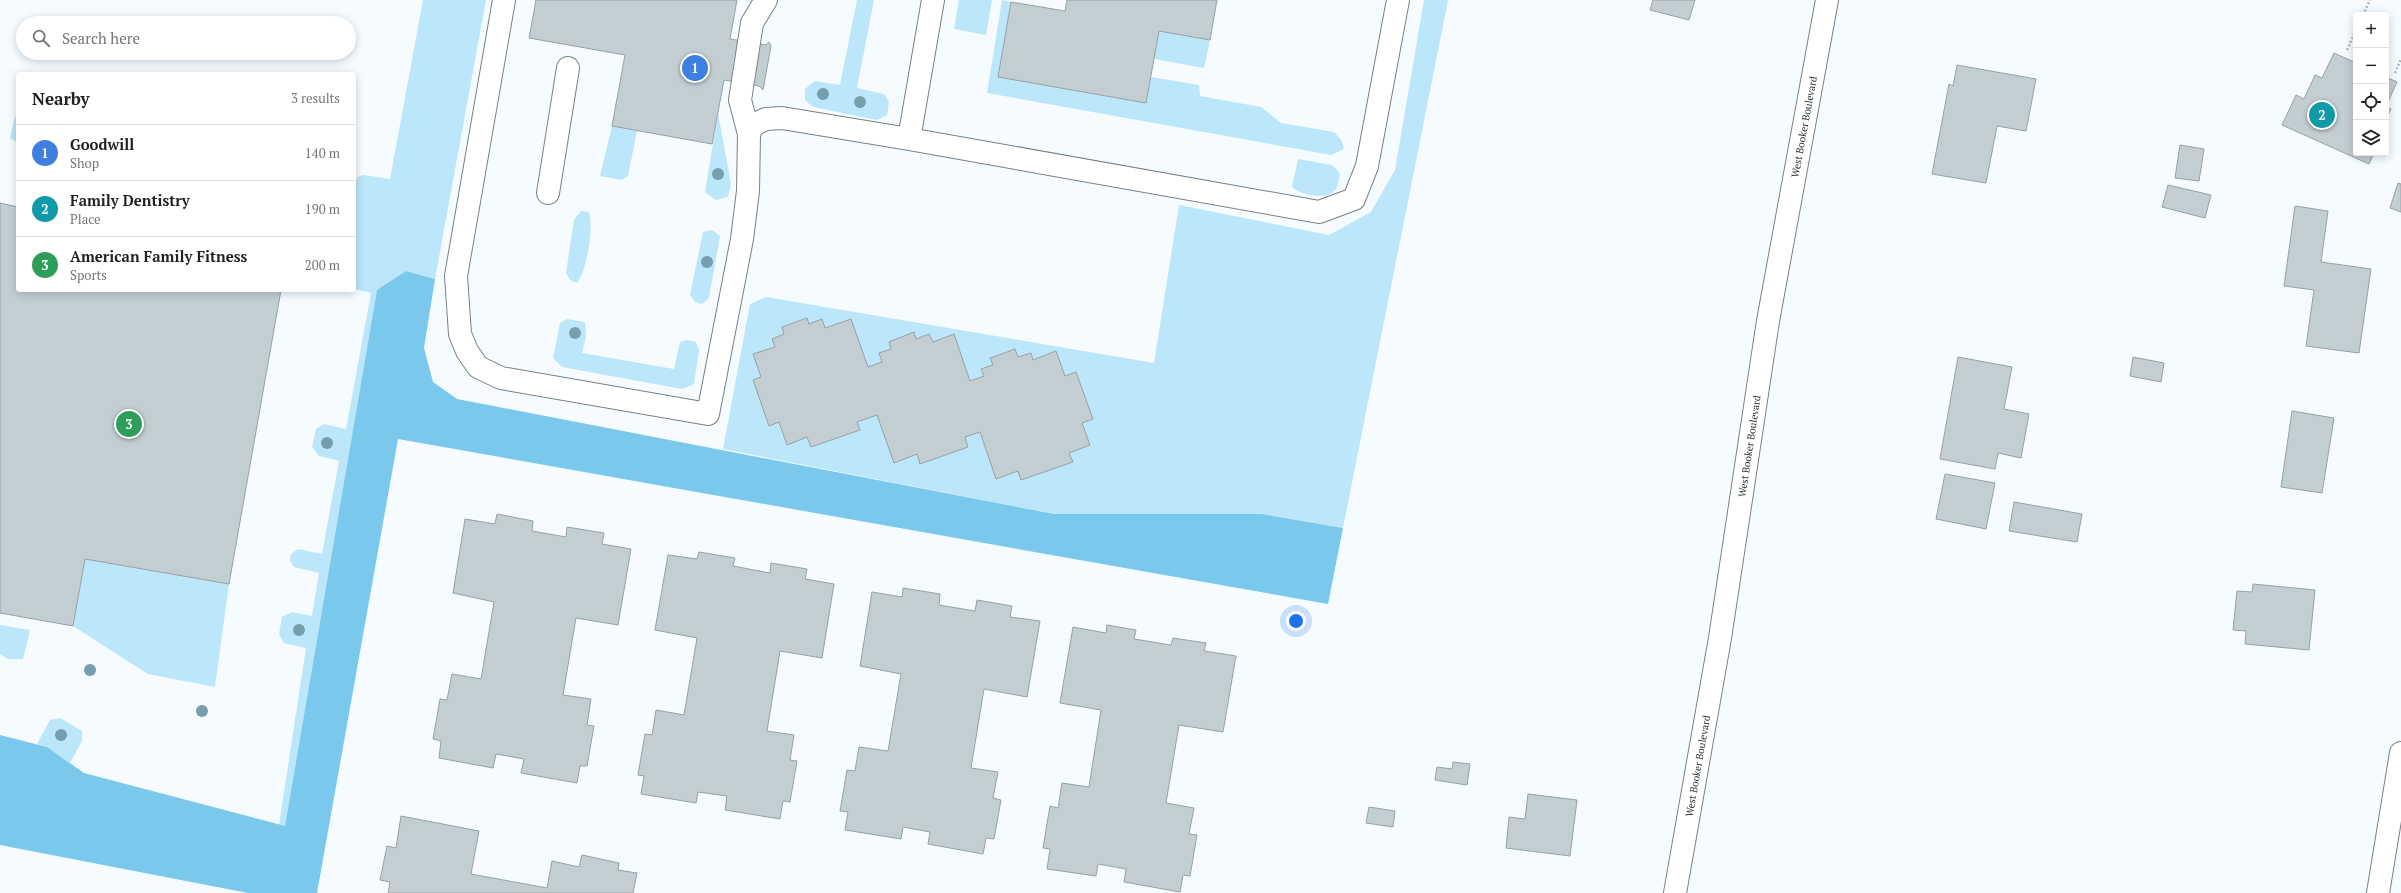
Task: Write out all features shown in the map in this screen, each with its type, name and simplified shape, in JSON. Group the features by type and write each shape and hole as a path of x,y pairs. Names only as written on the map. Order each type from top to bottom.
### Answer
{"street":[{"path":"504,0 456,276 460,334 467,352 478,366 501,378 533,385 708,414 742,239 748,191 749,134 740,100 752,23 766,0"},
{"path":"909,140 933,0"},
{"path":"749,134 753,125 766,119 782,118 1319,212 1354,198 1368,166 1398,0"},
{"name":"West Booker Boulevard","path":"1675,893 1720,638 1768,321 1827,0"},
{"path":"548,193 568,68"},
{"path":"2378,893 2401,754"}],"path":[{"path":"2364,12 2370,0"},
{"path":"2347,50 2353,37"},
{"path":"2395,72 2401,59"}],"shaded area":[{"path":"423,0 486,0 435,279 406,271 377,291 285,826 279,825 306,648 284,643 279,634 282,617 292,612 312,616 319,573 294,567 290,561 291,554 298,549 322,554 339,461 319,456 312,447 316,429 324,424 346,429 371,293 356,289 357,177 364,175 390,179"},
{"path":"857,0 874,0 857,88 884,94 889,102 887,115 877,120 813,107 805,100 805,89 815,81 840,85"},
{"path":"959,0 992,0 986,35 954,29"},
{"path":"1002,0 1011,2 998,77 1146,103 1151,77 1199,85 1200,96 1261,107 1281,123 1334,132 1342,141 1344,149 1331,155 987,93"},
{"path":"1424,0 1448,0 1343,528 1262,514 1054,514 723,449 750,304 766,297 1154,363 1179,205 1329,235 1371,212 1395,170"},
{"path":"1159,31 1210,40 1204,68 1154,59"},
{"path":"718,113 731,184 728,197 716,200 705,192"},
{"path":"16,116 16,142 10,138"},
{"path":"612,126 637,131 628,176 622,180 600,176"},
{"path":"1298,159 1332,165 1340,173 1336,189 1327,195 1314,196 1296,190 1292,187"},
{"path":"581,211 589,212 591,228 587,259 581,277 577,283 570,280 566,273 574,220"},
{"path":"712,230 720,236 709,298 702,304 695,302 690,295 703,232"},
{"path":"406,271 435,279 424,348 433,382 457,399 1054,514 1262,514 1343,528 1328,604 398,439 317,893 248,893 0,845 0,735 47,747 84,773 285,826 377,290"},
{"path":"567,319 585,322 586,336 582,353 674,369 680,342 687,340 696,342 699,350 694,384 682,389 562,367 553,358 560,323"},
{"path":"85,559 229,584 215,687 148,674 73,626"},
{"path":"0,625 30,630 23,659 8,659 0,654"},
{"path":"60,718 82,731 82,741 70,763 47,747 37,744 50,720"}],"building":[{"path":"536,0 737,0 730,39 766,45 769,42 771,46 763,90 759,86 724,80 712,144 612,126 625,55 529,38"},
{"path":"1067,0 1217,0 1210,40 1159,31 1146,103 998,77 1011,2 1065,11"},
{"path":"1653,0 1695,0 1689,20 1650,10"},
{"path":"2334,53 2353,62 2353,156 2373,156 2369,164 2282,125 2296,95 2304,99 2315,75 2322,78"},
{"path":"1957,65 2036,79 2026,131 1997,126 1986,183 1932,174 1949,84 1953,86"},
{"path":"2389,78 2397,82 2389,99"},
{"path":"2180,145 2204,149 2199,181 2175,178"},
{"path":"2398,183 2401,184 2401,212 2390,208"},
{"path":"2168,185 2211,195 2205,218 2162,207"},
{"path":"0,203 16,207 16,292 281,292 229,584 85,559 73,626 0,613"},
{"path":"2295,206 2328,211 2321,262 2371,269 2359,353 2306,346 2314,290 2284,286"},
{"path":"807,318 809,324 822,319 825,328 851,319 868,367 882,362 879,353 891,349 889,342 914,332 916,339 929,334 933,342 954,334 970,381 984,376 981,369 993,365 990,358 1015,349 1018,357 1031,353 1033,360 1056,351 1065,376 1076,372 1093,419 1082,423 1090,445 1069,453 1073,462 1021,480 1018,471 996,479 980,432 965,437 968,447 920,464 917,454 894,463 877,415 857,422 860,430 811,447 807,437 787,445 779,422 769,426 753,380 761,377 753,354 775,347 772,339 784,334 782,327"},
{"path":"1958,357 2012,367 2004,409 2029,414 2021,458 1998,453 1995,469 1940,459"},
{"path":"2133,357 2164,363 2161,382 2130,376"},
{"path":"2292,411 2334,418 2322,493 2281,487"},
{"path":"1945,474 1995,483 1986,529 1936,519"},
{"path":"2014,502 2082,514 2077,542 2009,531"},
{"path":"497,514 533,521 532,531 566,537 567,527 604,533 602,544 631,549 618,625 576,618 563,695 591,699 587,725 594,726 587,766 580,766 577,783 521,773 524,759 496,754 493,768 439,758 441,741 433,739 440,699 447,700 452,674 481,679 494,602 453,593 465,519 495,524"},
{"path":"699,552 735,558 733,566 770,573 771,563 807,569 805,579 834,584 822,658 780,651 767,731 794,735 790,760 797,761 790,802 783,801 780,819 725,810 727,796 698,792 696,803 641,794 644,776 638,775 645,734 652,735 656,710 684,715 697,638 655,630 668,555 697,559"},
{"path":"2253,584 2315,590 2309,650 2245,644 2246,631 2233,630 2237,591 2252,592"},
{"path":"903,588 940,594 939,605 975,611 977,600 1012,606 1010,617 1040,621 1027,697 984,689 971,768 998,772 993,798 1001,800 994,839 986,838 983,854 928,844 930,832 903,827 901,839 845,830 848,812 840,811 847,770 855,771 859,747 888,751 901,674 860,666 872,592 902,597"},
{"path":"1107,625 1136,630 1134,639 1171,645 1173,638 1206,643 1204,651 1236,656 1223,732 1179,725 1166,803 1194,808 1189,834 1197,835 1190,876 1183,875 1180,892 1124,882 1126,869 1098,864 1096,876 1047,869 1050,849 1043,848 1050,806 1058,808 1062,783 1089,787 1101,710 1060,703 1073,627 1106,633"},
{"path":"1453,762 1470,764 1467,785 1435,780 1437,767 1452,769"},
{"path":"1528,794 1577,800 1570,856 1506,848 1509,817 1525,819"},
{"path":"1369,807 1395,811 1393,827 1366,823"},
{"path":"401,816 479,831 471,874 547,888 552,861 579,867 582,855 619,863 618,870 637,873 633,893 388,893 390,882 380,880 387,846 396,848"}],"place":[{"name":"Goodwill","path":"695,68"},
{"name":"Family Dentistry","path":"2322,115"},
{"name":"American Family Fitness","path":"129,424"}]}
